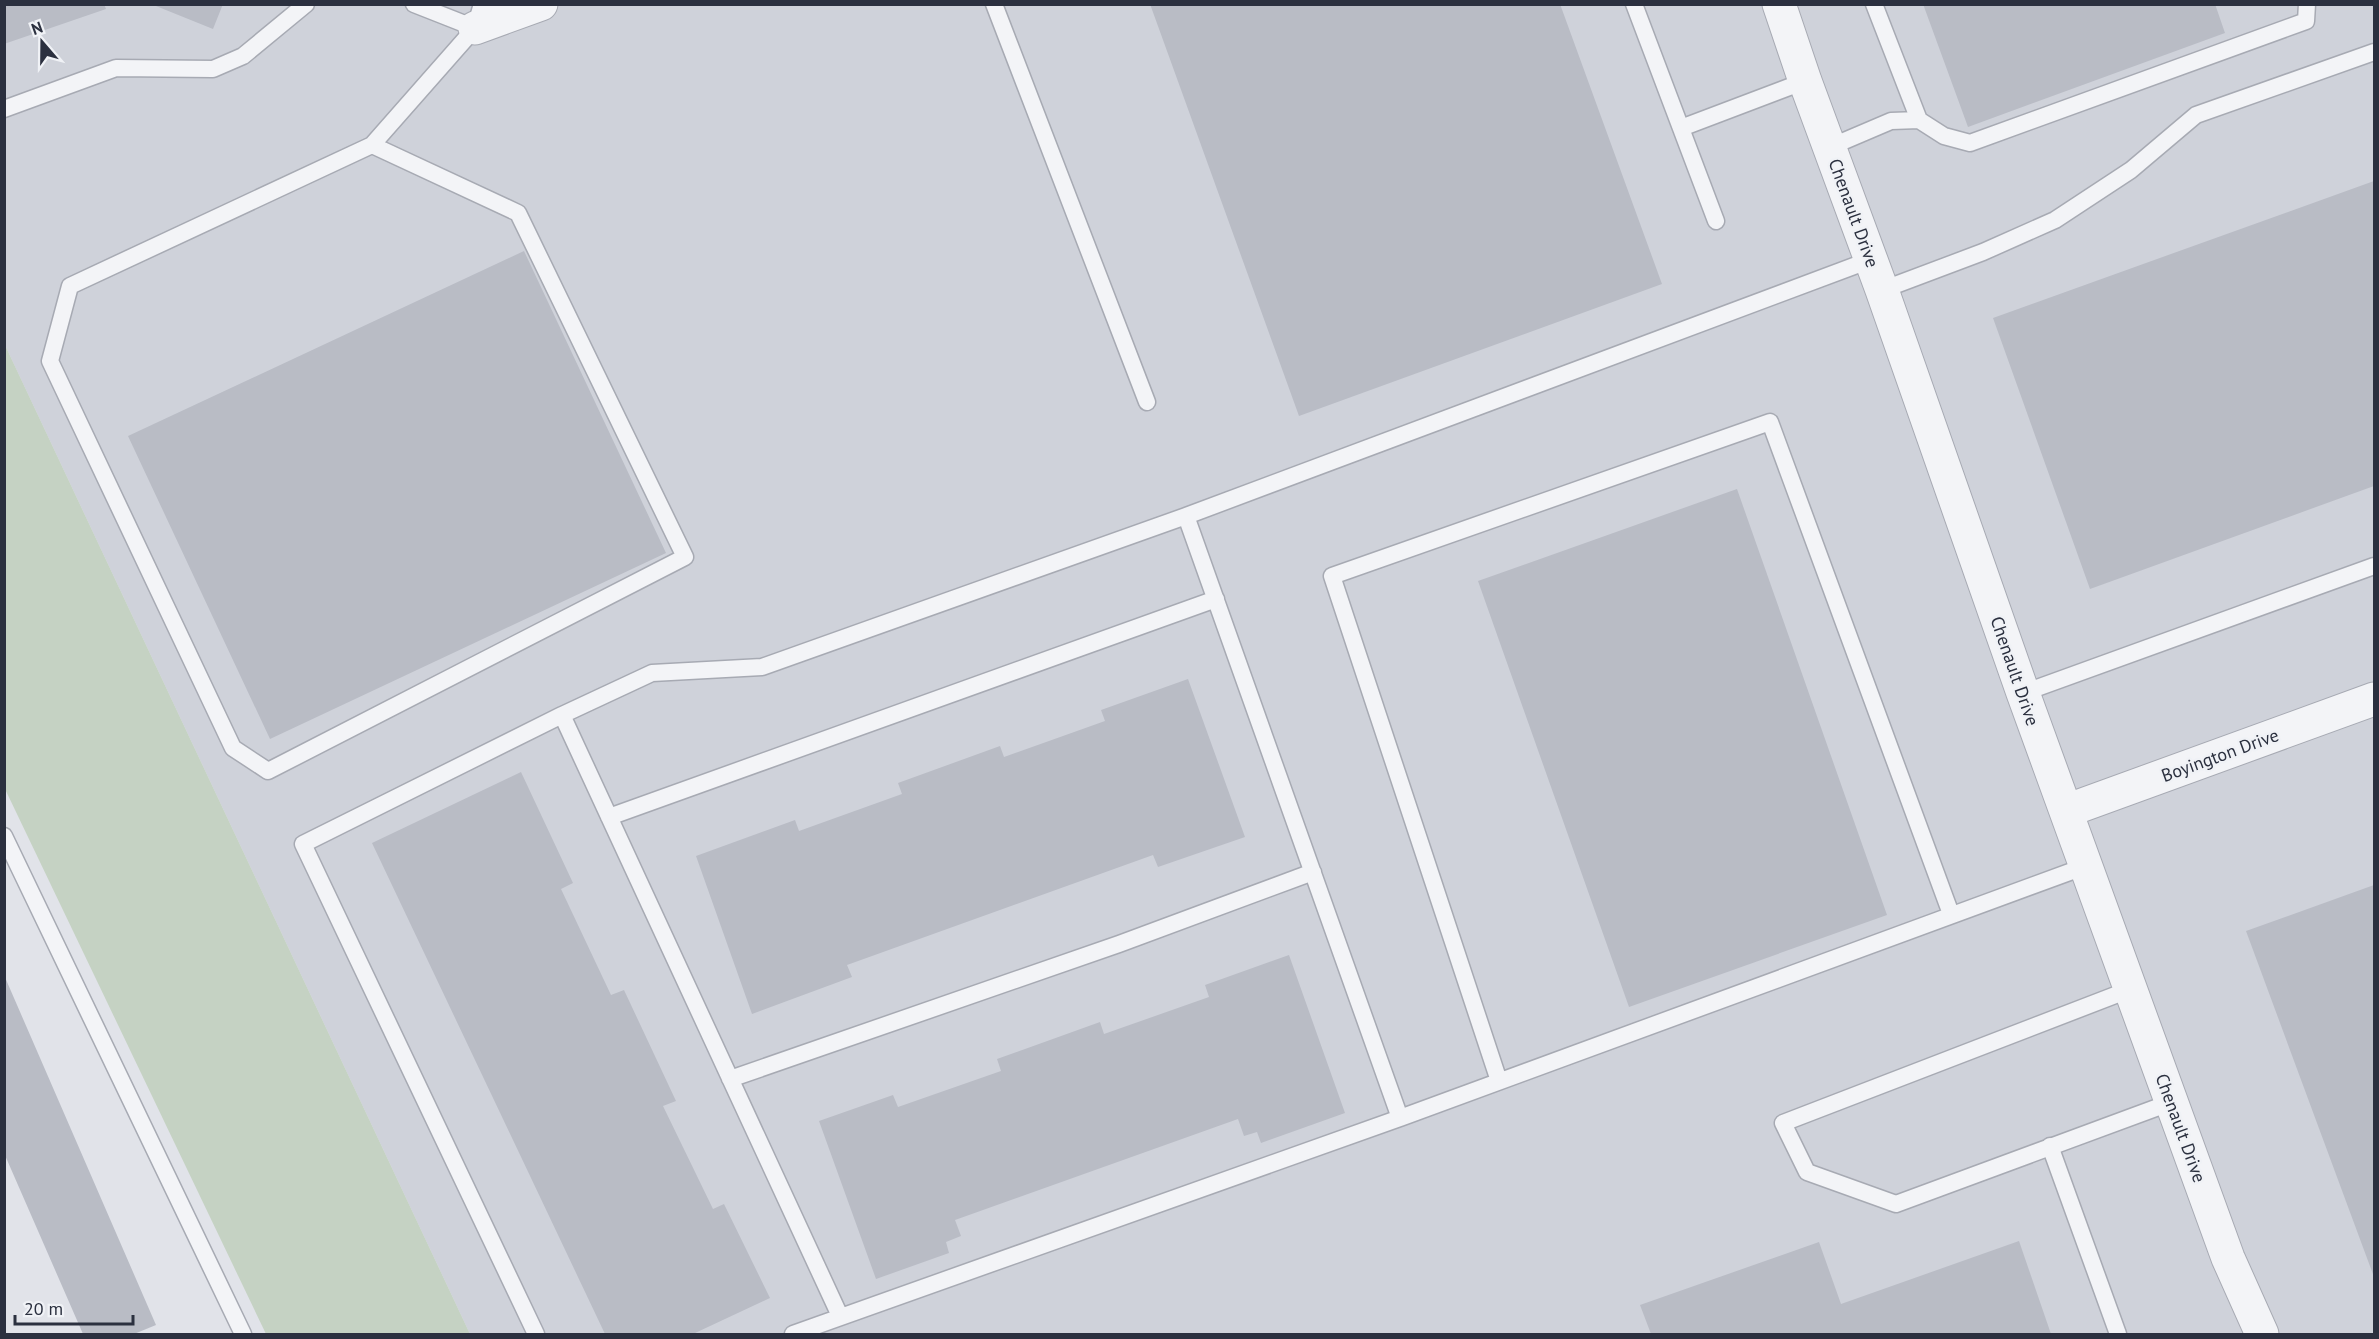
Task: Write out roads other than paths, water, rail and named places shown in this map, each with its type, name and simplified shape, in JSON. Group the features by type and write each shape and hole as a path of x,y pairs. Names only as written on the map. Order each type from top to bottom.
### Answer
{"street":[{"path":"479,16 541,4"},
{"name":"Chenault Drive","path":"1779,4 2023,693 2228,1258 2262,1335"},
{"name":"Boyington Drive","path":"2066,811 2374,699"}],"lane":[{"path":"4,109 116,68 213,69 243,56 306,4"},
{"path":"372,145 518,213 685,557 267,771 233,748 50,361 70,286 372,145 479,16 414,4"},
{"path":"994,4 1148,402"},
{"path":"1635,4 1716,221"},
{"path":"1874,4 1919,120"},
{"path":"1830,147 1891,121 1919,120 1944,136 1970,144 2306,21 2307,4"},
{"path":"1882,290 1983,252 2055,220 2131,170 2196,116 2374,52"},
{"path":"1682,128 1805,81"},
{"path":"536,1335 303,844 562,715 652,673 762,667 1186,516 1870,260"},
{"path":"1499,1081 1332,576 1770,422 1951,914"},
{"path":"1186,516 1400,1118"},
{"path":"2023,693 2374,566"},
{"path":"609,817 1215,599"},
{"path":"562,715 840,1316"},
{"path":"4,836 243,1335"},
{"path":"793,1335 840,1316 1400,1118 2086,866"},
{"path":"730,1079 1119,944 1313,872"},
{"path":"2131,989 1783,1124 1807,1172 1896,1204 2172,1102"},
{"path":"2050,1146 2118,1335"}]}
